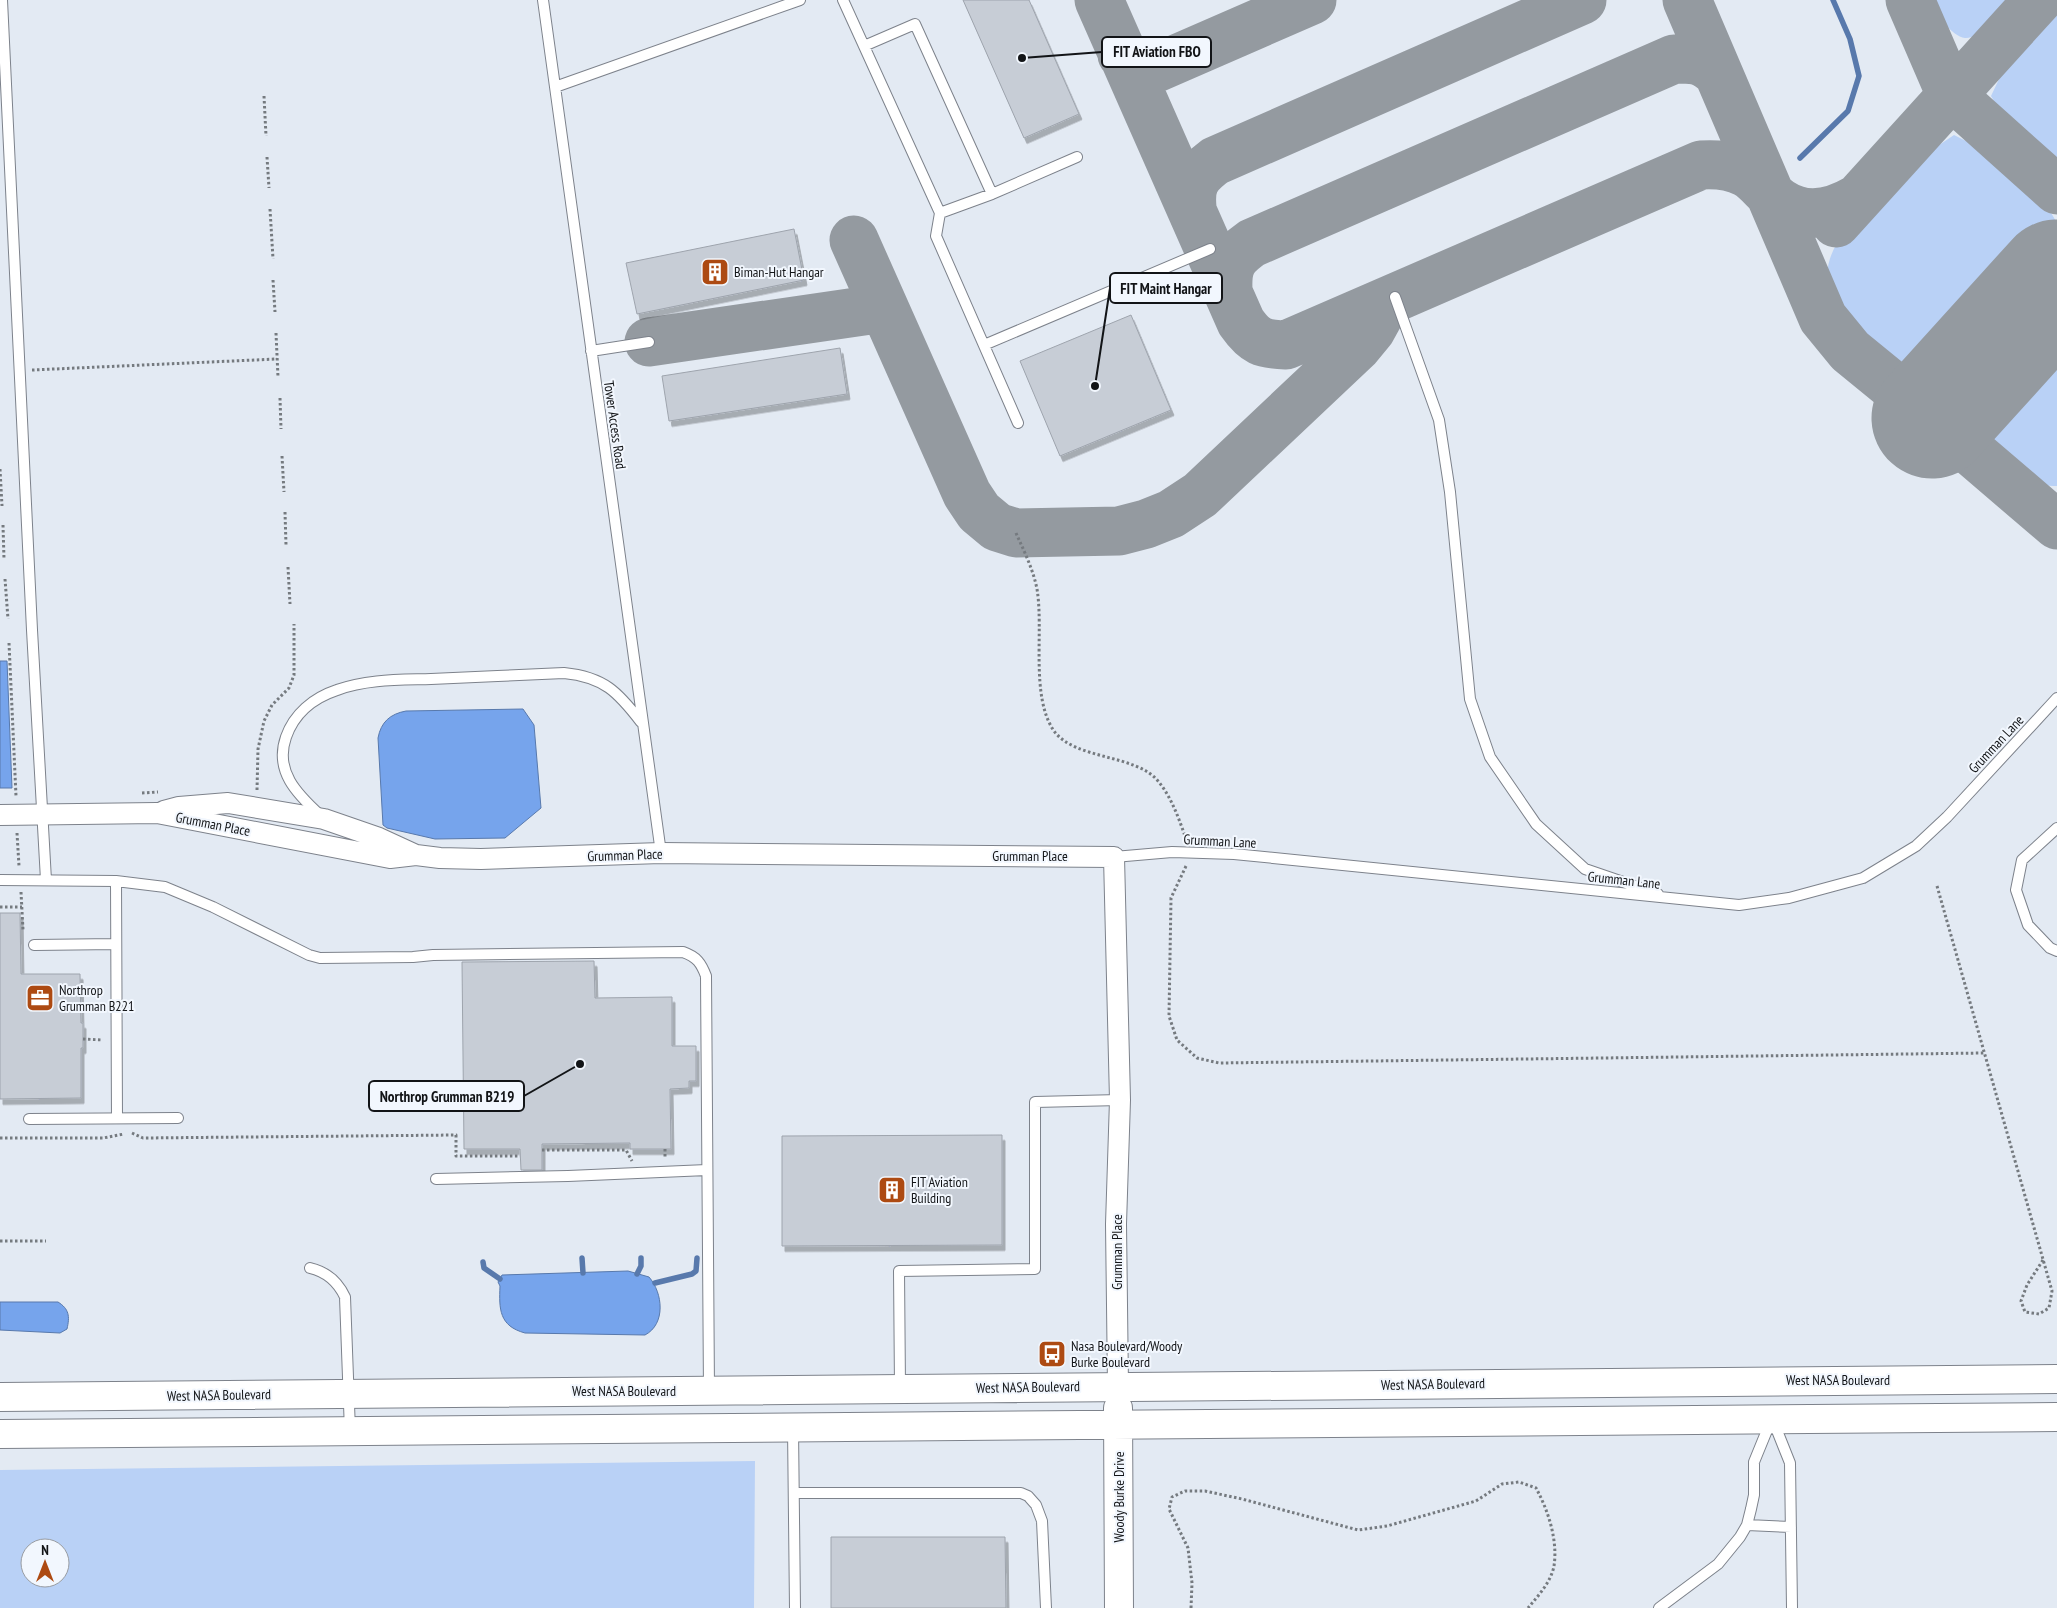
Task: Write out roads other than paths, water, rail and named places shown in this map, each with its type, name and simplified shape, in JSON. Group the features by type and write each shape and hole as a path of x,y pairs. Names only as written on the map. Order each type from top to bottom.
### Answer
{"main road":[{"name":"West NASA Boulevard","path":"0,1397 2057,1379"},
{"path":"1772,1418 1773,1380"},
{"name":"Woody Burke Drive","path":"1118,1386 1119,1608"},
{"path":"0,1434 2057,1417"}],"street":[{"name":"Grumman Place","path":"157,813 179,807 206,804 228,803 254,807 324,820 379,838 416,855"},
{"name":"Grumman Place","path":"4,807 43,815 157,813 390,858 416,855 440,858 481,859 661,853 1114,857 1120,1100 1116,1224 1118,1386"}],"lane":[{"path":"2,0 31,612 46,880"},
{"name":"Tower Access Road","path":"543,0 661,853"},
{"path":"555,87 800,0"},
{"path":"843,0 940,213 936,236 1018,423"},
{"path":"864,46 915,24 992,194"},
{"path":"940,213 992,194 1077,157"},
{"path":"984,345 1210,249"},
{"path":"1395,297 1439,420 1450,492 1470,699 1490,758 1536,824 1585,870 1676,899"},
{"path":"591,351 649,342"},
{"path":"324,820 298,795 290,784 285,771 283,749 288,730 296,717 308,705 337,690 371,682 564,673 579,674 593,679 622,697 642,723"},
{"name":"Grumman Lane","path":"1114,857 1172,852 1234,854 1739,905 1789,898 1863,878 1916,846 1947,817 2057,698"},
{"path":"2057,828 2022,860 2016,890 2028,926 2050,948 2057,951"},
{"path":"0,880 116,881 152,884 175,891 320,958 413,957 433,954 683,952 700,961 706,976 709,1390"},
{"path":"116,881 117,1118"},
{"path":"34,945 116,944"},
{"path":"900,1388 900,1271 1036,1269 1035,1102 1120,1100"},
{"path":"29,1119 178,1118"},
{"path":"436,1179 708,1170"},
{"path":"310,1268 320,1270 332,1279 340,1286 345,1298 350,1432"},
{"path":"1659,1608 1718,1564 1730,1551 1747,1525 1754,1494 1754,1462 1772,1418"},
{"path":"1772,1418 1790,1463 1792,1608"},
{"path":"794,1427 795,1608"},
{"path":"794,1493 1021,1493 1028,1496 1036,1505 1042,1521 1046,1608"},
{"path":"1747,1525 1791,1528"}],"water":[{"path":"0,661 7,661 12,788 0,788"},
{"path":"523,709 534,725 541,808 505,838 435,839 387,828 383,825 378,738 381,727 387,720 395,714 406,711"},
{"path":"628,1271 649,1277 657,1291 660,1308 659,1316 652,1330 645,1335 525,1333 510,1326 502,1315 500,1286 498,1282 502,1275"},
{"path":"0,1302 58,1302 68,1313 67,1329 60,1333 0,1330"}],"waterway":[{"path":"1800,158 1848,111 1859,76 1850,39 1833,0"},
{"path":"582,1258 583,1273"},
{"path":"637,1274 641,1266 641,1258"},
{"path":"655,1283 692,1274 696,1271 697,1258"},
{"path":"483,1262 484,1268 500,1279"}],"place":[{"name":"FIT Aviation FBO","path":"1022,58"},
{"name":"Biman-Hut Hangar","path":"715,272"},
{"name":"FIT Maint Hangar","path":"1095,386"},
{"name":"Northrop Grumman B221","path":"40,998"},
{"name":"Northrop Grumman B219","path":"580,1064"},
{"name":"FIT Aviation Building","path":"892,1190"},
{"name":"Nasa Boulevard/Woody Burke Boulevard","path":"1052,1354"}]}
